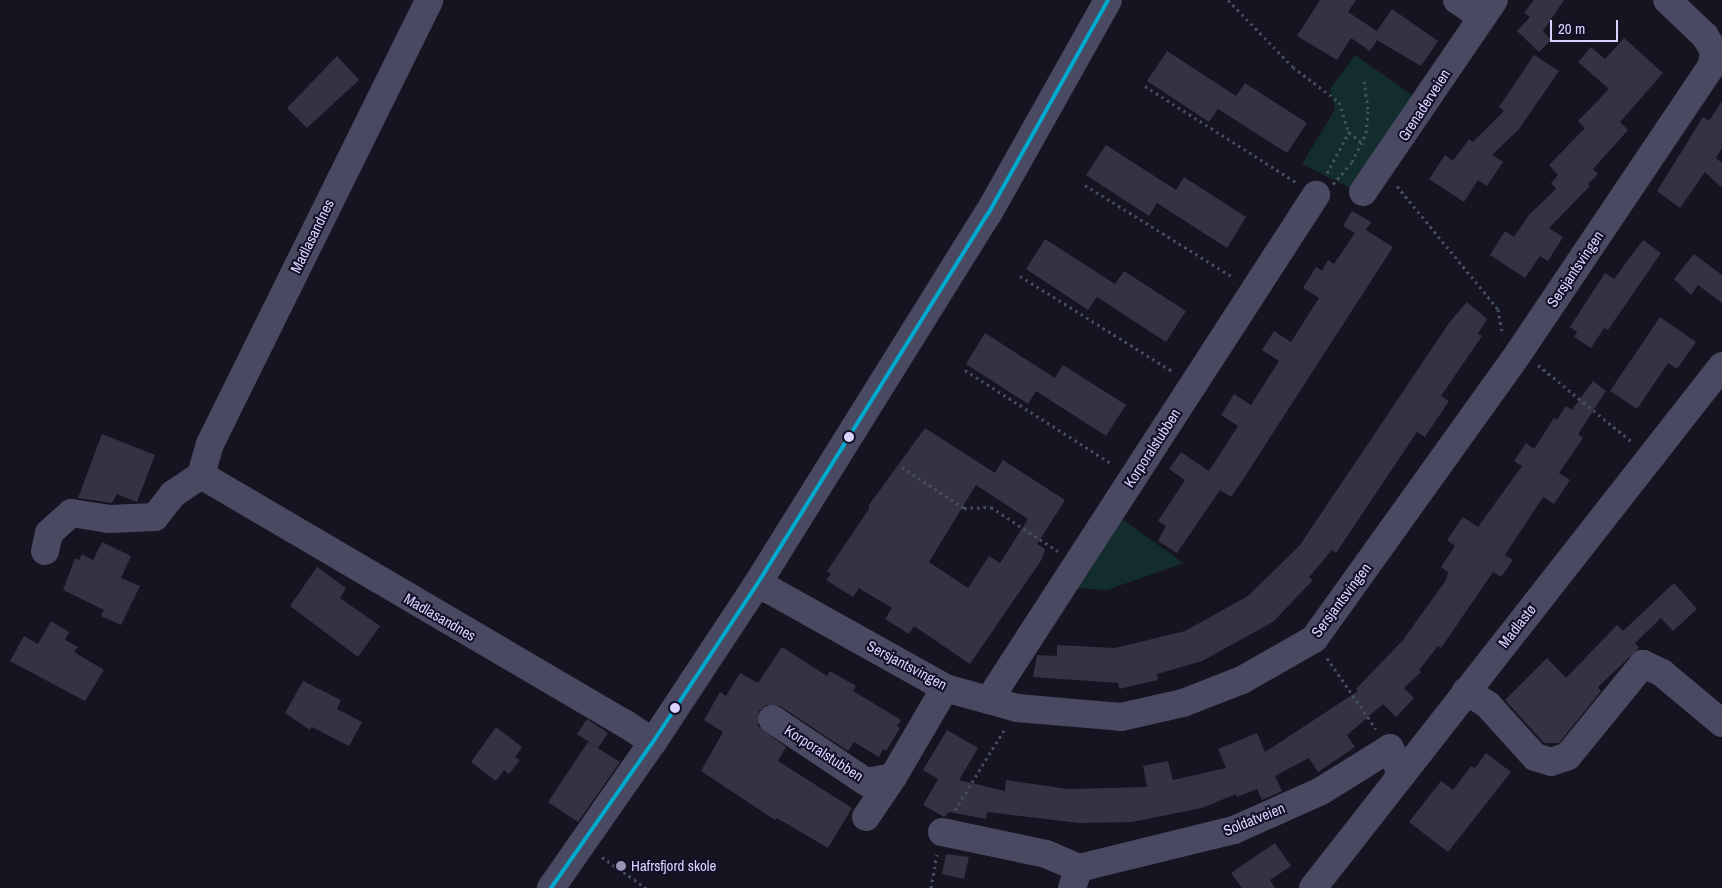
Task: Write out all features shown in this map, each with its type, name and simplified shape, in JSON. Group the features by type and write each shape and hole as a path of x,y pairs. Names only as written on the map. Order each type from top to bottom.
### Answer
{"street":[{"name":"Madlasandnes","path":"430,0 210,444 201,475 626,724 653,742"},
{"path":"551,888 653,742 756,586 988,214 1108,0"},
{"name":"Grenaderveien","path":"1338,189 1488,8 1457,0"},
{"name":"Sersjantsvingen","path":"756,586 770,590 945,688 1018,708 1121,717 1183,703 1242,680 1314,639 1520,351 1712,65 1714,51 1705,36 1667,0"},
{"name":"Korporalstubben","path":"989,700 1254,291 1338,189"},
{"name":"Madlastø","path":"1313,888 1722,366"},
{"path":"45,551 49,533 71,512 109,519 154,517 173,494 201,475"},
{"path":"1466,691 1488,705 1535,757 1551,762 1568,756 1643,664 1662,673 1722,723"},
{"path":"866,817 893,777 945,688"},
{"name":"Korporalstubben","path":"772,719 866,782 893,777"},
{"path":"1390,748 1402,774"},
{"name":"Soldatveien","path":"942,832 1046,854 1076,878 1234,830 1321,791 1390,748"}],"path":[{"path":"1228,0 1293,67 1340,102 1349,132 1338,189"},
{"path":"1338,189 1366,133 1368,110 1364,81"},
{"path":"1145,86 1338,189"},
{"path":"1349,132 1368,148"},
{"path":"1085,185 1254,291"},
{"path":"1020,276 1193,384"},
{"path":"965,370 1133,477"},
{"path":"902,466 964,508 991,507 1077,564"},
{"path":"1314,639 1390,748"},
{"path":"930,888 942,832 1018,708"},
{"path":"596,853 646,888"}],"green space":[{"path":"1355,55 1419,100 1360,193 1302,164 1335,109 1330,89"},
{"path":"1119,517 1184,563 1107,590 1075,588"}],"building":[{"path":"1320,0 1356,0 1348,12 1377,31 1392,9 1438,41 1421,66 1377,40 1370,51 1351,38 1337,60 1297,36"},
{"path":"1534,0 1564,0 1543,31 1551,40 1539,52 1517,31 1530,17 1524,13"},
{"path":"1624,38 1663,73 1620,122 1628,130 1593,169 1598,174 1588,184 1590,186 1549,228 1563,237 1548,261 1540,256 1525,278 1490,255 1505,231 1514,237 1529,215 1556,189 1551,183 1558,175 1549,165 1585,128 1578,121 1609,89 1578,62 1591,47 1605,59"},
{"path":"1167,51 1236,96 1245,83 1307,123 1287,153 1218,109 1209,122 1147,81"},
{"path":"1534,55 1559,71 1519,129 1492,155 1503,162 1487,186 1478,180 1464,202 1429,179 1445,155 1453,161 1469,139 1473,142 1504,111 1499,107"},
{"path":"337,56 359,80 307,128 287,108"},
{"path":"1722,101 1722,148 1716,158 1722,163 1722,188 1705,172 1680,208 1657,191 1703,117 1709,121"},
{"path":"1106,145 1176,190 1184,177 1246,217 1227,248 1157,203 1149,216 1086,175"},
{"path":"1352,211 1371,222 1366,230 1393,247 1231,497 1220,490 1177,553 1158,541 1166,526 1158,521 1185,480 1169,469 1181,452 1209,471 1238,426 1221,415 1234,394 1251,405 1279,361 1262,350 1274,331 1291,342 1319,298 1303,288 1316,267 1322,271 1328,260 1334,264 1355,233 1343,226"},
{"path":"1045,239 1115,284 1124,271 1186,311 1166,342 1097,297 1088,310 1026,269"},
{"path":"1643,240 1661,253 1608,330 1604,328 1591,348 1574,337 1577,332 1570,327 1605,273 1614,279"},
{"path":"1694,254 1722,275 1722,303 1698,285 1691,295 1674,279"},
{"path":"1467,302 1487,319 1478,334 1482,336 1441,396 1449,401 1425,437 1417,432 1336,553 1332,550 1309,577 1313,580 1273,622 1202,661 1157,674 1158,680 1119,689 1118,683 1033,677 1037,655 1057,656 1057,645 1115,648 1185,631 1248,596 1300,545 1449,323"},
{"path":"1660,317 1696,342 1677,369 1668,363 1637,409 1610,391"},
{"path":"985,333 1055,378 1063,365 1126,405 1106,436 1036,391 1028,404 966,364"},
{"path":"1593,381 1606,391 1578,434 1583,438 1559,473 1570,480 1554,504 1543,497 1505,555 1513,560 1501,577 1493,572 1441,648 1438,646 1419,670 1421,672 1404,688 1414,698 1396,717 1383,704 1347,735 1355,747 1318,772 1309,758 1275,776 1282,791 1262,800 1257,789 1237,797 1236,794 1202,808 1132,822 1079,823 987,812 986,819 949,812 944,817 923,805 938,779 923,770 947,730 978,748 959,780 1005,791 1006,780 1068,789 1147,787 1143,766 1168,761 1173,780 1226,768 1218,749 1257,733 1265,752 1358,691 1356,689 1403,640 1446,580 1448,572 1441,567 1455,546 1447,540 1463,517 1478,527 1522,466 1514,461 1526,443 1534,449 1554,418 1557,420 1566,406 1572,410"},
{"path":"925,428 995,473 1003,460 1065,500 1037,544 1045,549 1042,559 970,664 914,626 909,634 885,619 892,608 859,588 853,597 826,580 831,574 827,571 869,509 869,505","holes":["976,485 1028,519 1000,563 989,556 968,588 929,562"]},
{"path":"102,434 155,455 137,502 117,494 112,503 78,498"},
{"path":"102,542 131,556 121,578 140,586 121,625 101,616 104,610 63,590 75,558 79,560 82,554 93,560"},
{"path":"317,567 346,588 340,598 380,626 358,657 290,606"},
{"path":"1674,583 1697,609 1673,631 1661,618 1635,643 1639,648 1598,687 1601,691 1559,743 1544,743 1505,700 1547,658 1566,678 1617,625 1623,631"},
{"path":"51,621 69,632 65,640 78,647 74,652 104,670 85,701 10,661 24,636 38,644"},
{"path":"782,647 827,676 830,671 856,686 853,691 901,720 897,726 900,728 886,751 883,749 879,757 854,742 848,751 780,706 766,705 759,711 758,726 786,747 778,761 852,808 828,848 777,818 775,820 701,771 723,732 704,720 720,692 726,696 740,673 758,683"},
{"path":"303,681 341,700 337,709 362,722 349,746 312,727 310,730 285,713"},
{"path":"587,719 608,733 598,748 577,734"},
{"path":"496,727 522,747 515,757 520,760 509,774 504,770 496,781 471,762"},
{"path":"588,742 620,762 578,822 548,802"},
{"path":"1486,753 1511,772 1448,852 1409,822 1441,781 1453,790 1471,766 1475,768"},
{"path":"1275,843 1291,866 1270,880 1275,888 1242,888 1231,873"},
{"path":"946,854 969,857 964,879 942,874"}],"transit line":[{"path":"551,888 653,742 756,586 988,214 1108,0"}],"place":[{"name":"Hafrsfjord skole","path":"621,866"}]}
